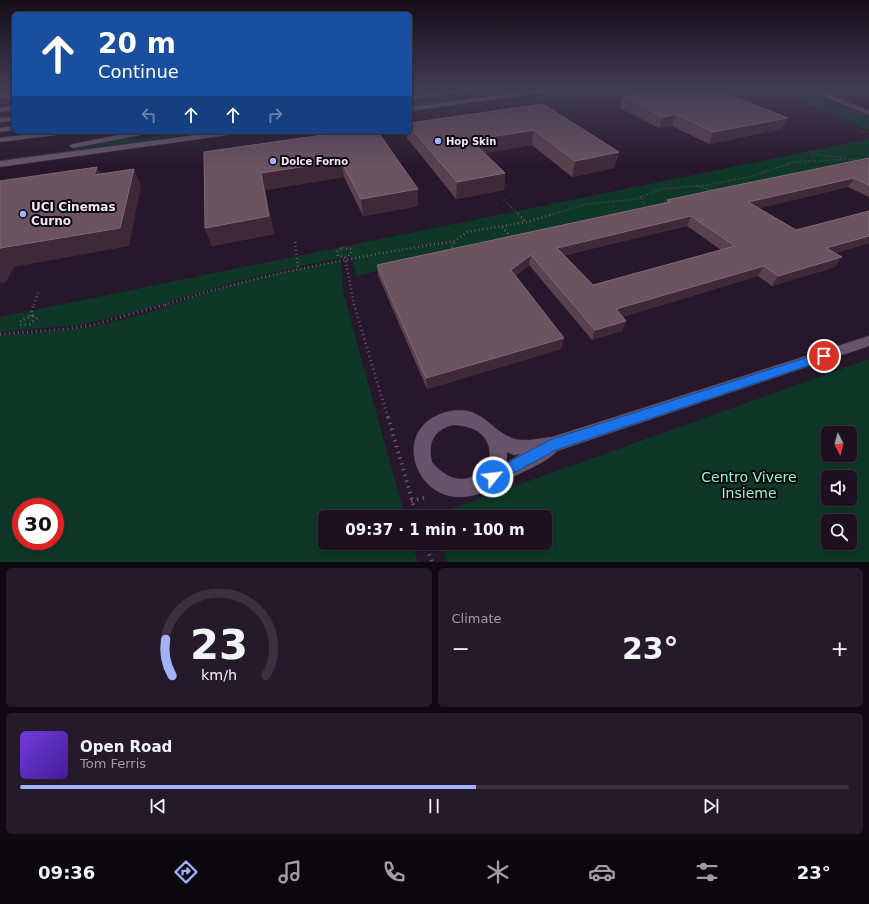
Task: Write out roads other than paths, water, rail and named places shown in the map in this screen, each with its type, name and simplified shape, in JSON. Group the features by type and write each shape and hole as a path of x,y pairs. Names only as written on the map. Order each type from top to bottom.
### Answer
{"street":[{"path":"0,120 12,119"},
{"path":"0,130 12,128"},
{"path":"0,140 49,134"},
{"path":"0,163 137,134"},
{"path":"0,163 220,134"},
{"path":"552,445 514,447 494,436 484,425 467,417 448,418 429,429 421,445 424,466 442,484 460,488 482,484 552,445 869,341"},
{"path":"482,484 496,467 499,451 494,436"}],"place":[{"name":"Hop Skin","path":"438,141"},
{"name":"Dolce Forno","path":"273,161"},
{"name":"UCI Cinemas Curno","path":"23,214"}],"park label":[{"name":"Centro Vivere Insieme","path":"749,486"}]}
